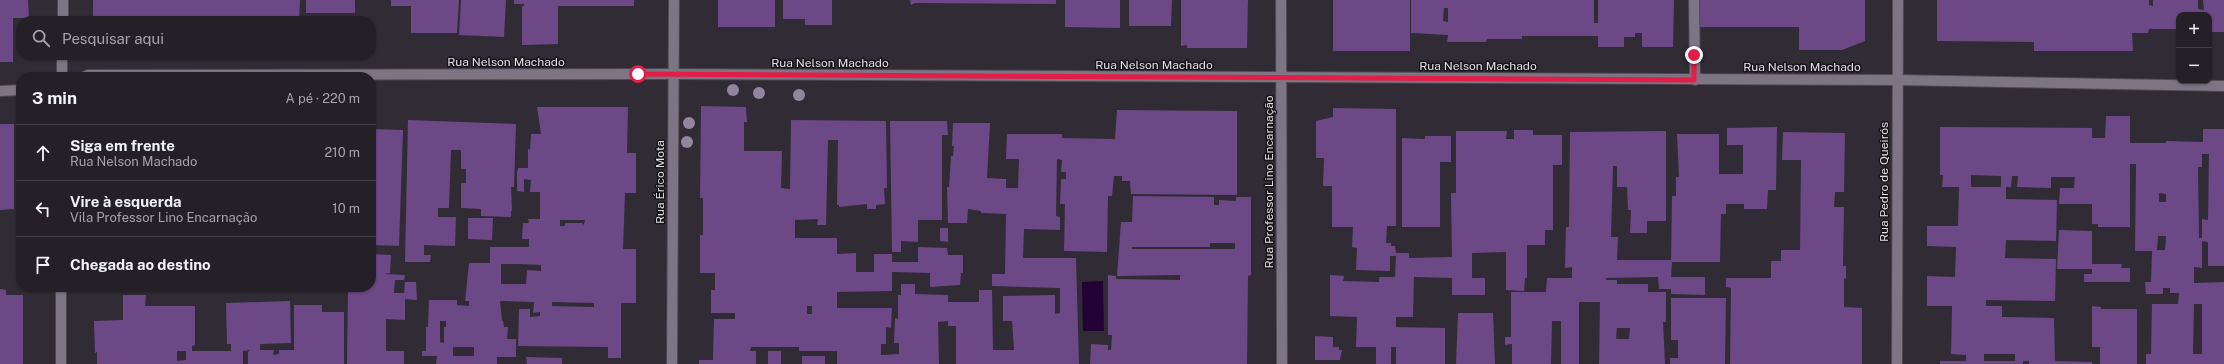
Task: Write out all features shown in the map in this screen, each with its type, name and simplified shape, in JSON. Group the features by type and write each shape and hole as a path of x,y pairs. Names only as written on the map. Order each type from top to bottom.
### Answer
{"street":[{"path":"63,0 63,16"},
{"name":"Rua Érico Mota","path":"672,364 674,0"},
{"name":"Rua Professor Lino Encarnação","path":"1281,0 1282,364"},
{"path":"1694,0 1694,80"},
{"name":"Rua Pedro de Queirós","path":"1897,364 1898,0"},
{"path":"62,60 62,72"},
{"name":"Rua Nelson Machado","path":"376,75 674,74 1897,80 2224,86"},
{"path":"0,90 16,90"},
{"path":"61,292 61,364"}],"shaded area":[{"path":"1103,281 1104,331 1083,331 1082,282"}],"building":[{"path":"0,0 28,0 29,16 16,16 16,18 13,18 13,62 0,62"},
{"path":"93,0 300,0 299,16 93,16"},
{"path":"306,0 355,0 355,13 306,13"},
{"path":"391,0 459,0 457,33 411,33 411,6 391,6"},
{"path":"461,0 506,0 504,37 459,35"},
{"path":"514,0 634,0 634,6 558,6 558,44 522,45 522,6 524,6 524,4 514,4"},
{"path":"718,0 775,0 775,27 718,27"},
{"path":"783,0 832,0 832,25 805,25 805,19 783,19"},
{"path":"910,0 1056,0 1056,4 915,3 911,5"},
{"path":"1065,0 1120,0 1120,28 1065,27"},
{"path":"1129,0 1172,0 1171,26 1129,26"},
{"path":"1181,0 1248,0 1247,48 1187,48 1187,45 1181,46"},
{"path":"1333,0 1410,0 1410,51 1333,51"},
{"path":"1411,0 1594,0 1594,23 1598,23 1598,0 1674,0 1673,47 1642,47 1642,33 1635,33 1635,37 1624,37 1624,47 1598,47 1598,36 1522,36 1522,39 1487,39 1486,42 1447,42 1448,35 1411,33","holes":["1444,8 1448,8 1448,22 1443,21"]},
{"path":"1699,0 1865,0 1865,41 1842,50 1799,50 1799,27 1699,27"},
{"path":"1937,0 2149,0 2149,5 2153,6 2153,0 2198,0 2198,9 2204,10 2203,0 2224,0 2224,32 2212,32 2212,12 2176,12 2176,29 2149,29 2148,33 2132,33 2133,51 2034,51 2034,42 1937,41"},
{"path":"701,106 746,107 747,122 744,122 744,151 782,151 781,188 790,189 791,120 886,121 887,188 884,188 885,204 876,205 876,209 867,209 867,204 839,207 839,205 837,205 838,140 828,140 826,225 817,225 818,219 795,220 795,238 837,238 837,254 856,253 856,272 874,272 874,254 892,254 892,262 918,262 918,247 947,248 948,255 963,255 963,273 961,273 960,285 930,287 930,273 892,272 892,291 837,292 837,308 892,308 891,328 886,327 886,344 881,344 881,355 899,354 899,343 894,343 895,318 898,319 898,295 901,295 901,284 915,284 915,294 948,295 948,302 979,302 979,290 992,290 993,350 1014,350 1012,321 1003,321 1003,296 1055,295 1055,314 1060,313 1060,288 992,286 992,274 1005,274 1006,214 981,213 981,211 968,209 967,223 948,223 947,187 949,187 951,156 953,156 954,146 952,146 953,123 990,123 987,178 1006,179 1006,188 1018,188 1019,159 1006,159 1007,134 1062,134 1062,138 1115,139 1117,110 1237,111 1237,195 1131,194 1130,181 1122,181 1122,176 1114,176 1112,196 1108,196 1107,252 1064,251 1065,204 1060,204 1061,179 1066,179 1066,172 1061,172 1062,160 1057,159 1056,216 1060,217 1060,230 1024,229 1023,258 1076,258 1079,364 956,364 956,326 948,326 948,321 938,322 939,364 837,364 837,351 799,351 799,347 751,347 750,351 756,351 756,364 699,364 699,360 713,360 714,319 735,319 735,313 711,313 711,290 715,290 715,273 700,273 700,235 703,235 703,198 700,198","holes":["807,306 812,306 812,314 807,314"]},
{"path":"537,107 628,107 627,153 636,153 636,193 625,193 623,249 636,249 636,303 621,303 621,358 608,358 608,347 518,346 519,309 530,309 530,317 540,316 540,312 533,313 534,302 500,301 502,321 504,327 508,327 507,339 516,339 516,357 497,357 497,364 436,364 437,356 422,356 422,351 426,351 426,327 428,327 429,300 457,300 457,305 469,306 469,301 465,301 469,263 490,263 490,247 529,247 529,239 522,239 523,223 529,223 528,219 540,219 540,192 530,192 531,180 524,179 524,192 517,191 517,173 518,168 528,168 528,149 530,150 531,134 541,134","holes":["560,220 585,220 584,225 582,223 565,223 565,226 560,226","501,264 541,265 541,271 527,270 526,284 501,284","552,302 594,303 594,307 552,306","440,321 446,321 446,327 444,327 444,343 440,342","453,347 474,347 474,356 453,356"]},
{"path":"1333,108 1396,109 1396,226 1387,226 1386,243 1391,243 1391,246 1395,246 1396,253 1409,253 1409,258 1452,257 1451,193 1456,193 1456,131 1507,131 1506,139 1514,139 1514,130 1533,130 1533,135 1562,135 1562,165 1553,165 1553,230 1545,230 1545,245 1527,245 1527,278 1525,278 1524,291 1506,290 1506,252 1472,253 1472,278 1485,278 1485,295 1452,295 1452,278 1414,277 1413,317 1396,317 1396,327 1445,328 1445,364 1396,364 1396,347 1391,347 1391,364 1376,364 1376,347 1356,347 1357,317 1330,316 1330,275 1344,276 1343,281 1379,282 1379,277 1395,277 1396,256 1390,256 1390,271 1356,270 1357,248 1352,247 1353,227 1332,227 1332,186 1323,186 1324,158 1316,158 1316,121 1333,117"},
{"path":"2106,116 2130,116 2130,143 2166,143 2166,141 2203,142 2203,129 2224,129 2224,266 2208,266 2208,242 2202,241 2202,268 2194,267 2194,283 2224,282 2224,364 2146,364 2146,354 2151,354 2152,304 2178,304 2179,293 2170,293 2170,288 2163,288 2163,294 2146,294 2145,282 2151,282 2152,251 2135,251 2136,164 2130,164 2130,227 2098,227 2098,224 2092,224 2092,204 2059,204 2060,188 2074,188 2075,177 2051,177 2051,188 2017,187 2018,176 2012,176 2011,187 2006,187 2006,199 2057,200 2056,241 2006,240 2005,258 2056,259 2055,301 1986,300 1986,306 2002,306 2002,317 2054,318 2055,361 2092,362 2092,364 2029,364 2029,361 2023,361 2023,364 1940,364 1940,361 1966,361 1966,355 1951,354 1952,306 1927,306 1927,276 1955,277 1956,247 1927,246 1927,226 1958,226 1959,187 1942,187 1943,175 1940,175 1940,127 2092,128 2092,138 2105,138","holes":["2202,154 2209,154 2208,220 2202,219 2202,238 2199,238 2198,167 2202,167","1971,175 2001,176 2001,187 1971,187","2159,193 2166,194 2166,202 2159,202","2158,236 2166,236 2165,250 2157,250","2194,304 2202,304 2202,354 2193,354","1984,354 2015,354 2015,361 1984,361"]},
{"path":"408,120 516,124 514,187 511,187 511,217 481,216 481,209 461,208 461,183 466,183 466,169 461,169 461,150 451,150 449,208 438,208 438,217 456,217 455,246 424,245 424,255 431,255 430,262 405,262"},
{"path":"890,121 947,121 948,135 942,135 942,220 918,220 918,242 901,241 901,252 892,252"},
{"path":"0,124 14,124 14,209 0,210"},
{"path":"1777,127 1776,190 1768,190 1767,209 1744,209 1744,204 1726,204 1726,214 1721,214 1720,262 1672,262 1671,277 1705,277 1705,295 1671,294 1671,289 1659,289 1658,277 1606,278 1606,280 1617,280 1617,284 1648,284 1648,292 1666,292 1666,322 1663,322 1665,364 1599,364 1600,302 1579,302 1579,364 1561,364 1561,321 1552,321 1551,364 1512,364 1512,344 1505,345 1505,337 1511,337 1511,292 1546,292 1547,278 1572,278 1572,267 1565,268 1566,227 1569,227 1570,132 1666,131 1666,221 1647,221 1647,233 1630,233 1631,210 1628,210 1627,187 1617,187 1617,166 1613,166 1611,237 1618,237 1617,260 1671,260 1672,196 1676,196 1676,177 1679,177 1677,134 1719,134 1719,174 1743,174 1743,145 1727,145 1727,128","holes":["1617,328 1630,328 1629,339 1616,339"]},
{"path":"376,129 403,130 399,246 376,245"},
{"path":"1783,132 1845,133 1844,192 1835,192 1834,207 1844,207 1843,266 1846,266 1846,279 1844,278 1844,307 1862,308 1862,364 1730,364 1731,288 1726,287 1726,278 1771,278 1771,261 1781,261 1781,250 1800,250 1801,160 1782,160"},
{"path":"1425,136 1451,136 1451,162 1440,162 1440,227 1402,227 1402,138 1425,139"},
{"path":"1133,196 1214,197 1214,205 1219,205 1219,200 1236,201 1236,197 1251,197 1251,275 1248,276 1247,364 1090,364 1091,344 1108,345 1108,350 1111,350 1112,335 1108,335 1108,275 1116,276 1116,279 1180,280 1180,275 1117,276 1121,222 1132,222","holes":["1210,243 1235,243 1235,249 1132,249 1132,247 1210,247"]},
{"path":"468,218 493,218 492,240 468,239"},
{"path":"940,228 948,228 948,242 940,241"},
{"path":"2059,230 2092,231 2092,264 2122,264 2121,268 2130,268 2130,282 2084,282 2084,274 2092,274 2092,269 2057,269"},
{"path":"376,254 391,255 390,273 384,274 405,275 404,280 395,280 394,293 404,293 405,282 416,282 417,300 405,299 405,320 386,319 386,351 404,351 404,364 347,364 348,292 376,292"},
{"path":"0,289 6,290 6,295 23,295 23,364 0,364"},
{"path":"123,295 146,295 145,306 195,306 195,345 192,346 192,351 231,351 231,344 227,344 226,303 290,301 291,343 260,344 260,350 274,350 273,355 279,354 279,350 294,350 294,305 322,305 322,312 344,312 344,364 248,364 248,352 250,350 243,351 243,364 97,364 97,352 95,353 94,321 123,320","holes":["177,351 186,351 186,360 177,361"]},
{"path":"1671,298 1726,298 1725,364 1670,364 1670,358 1678,358 1678,340 1671,340"},
{"path":"2092,306 2101,307 2101,309 2137,309 2137,364 2100,364 2100,347 2092,347"},
{"path":"1458,313 1493,313 1495,364 1456,364"},
{"path":"1315,336 1333,337 1333,347 1339,347 1339,350 1342,350 1340,360 1315,360"},
{"path":"768,351 781,351 781,364 768,364"},
{"path":"802,356 825,356 825,364 802,364"},
{"path":"526,357 562,358 562,364 527,364"}],"route":[{"path":"638,74 1694,80 1694,55"}]}
